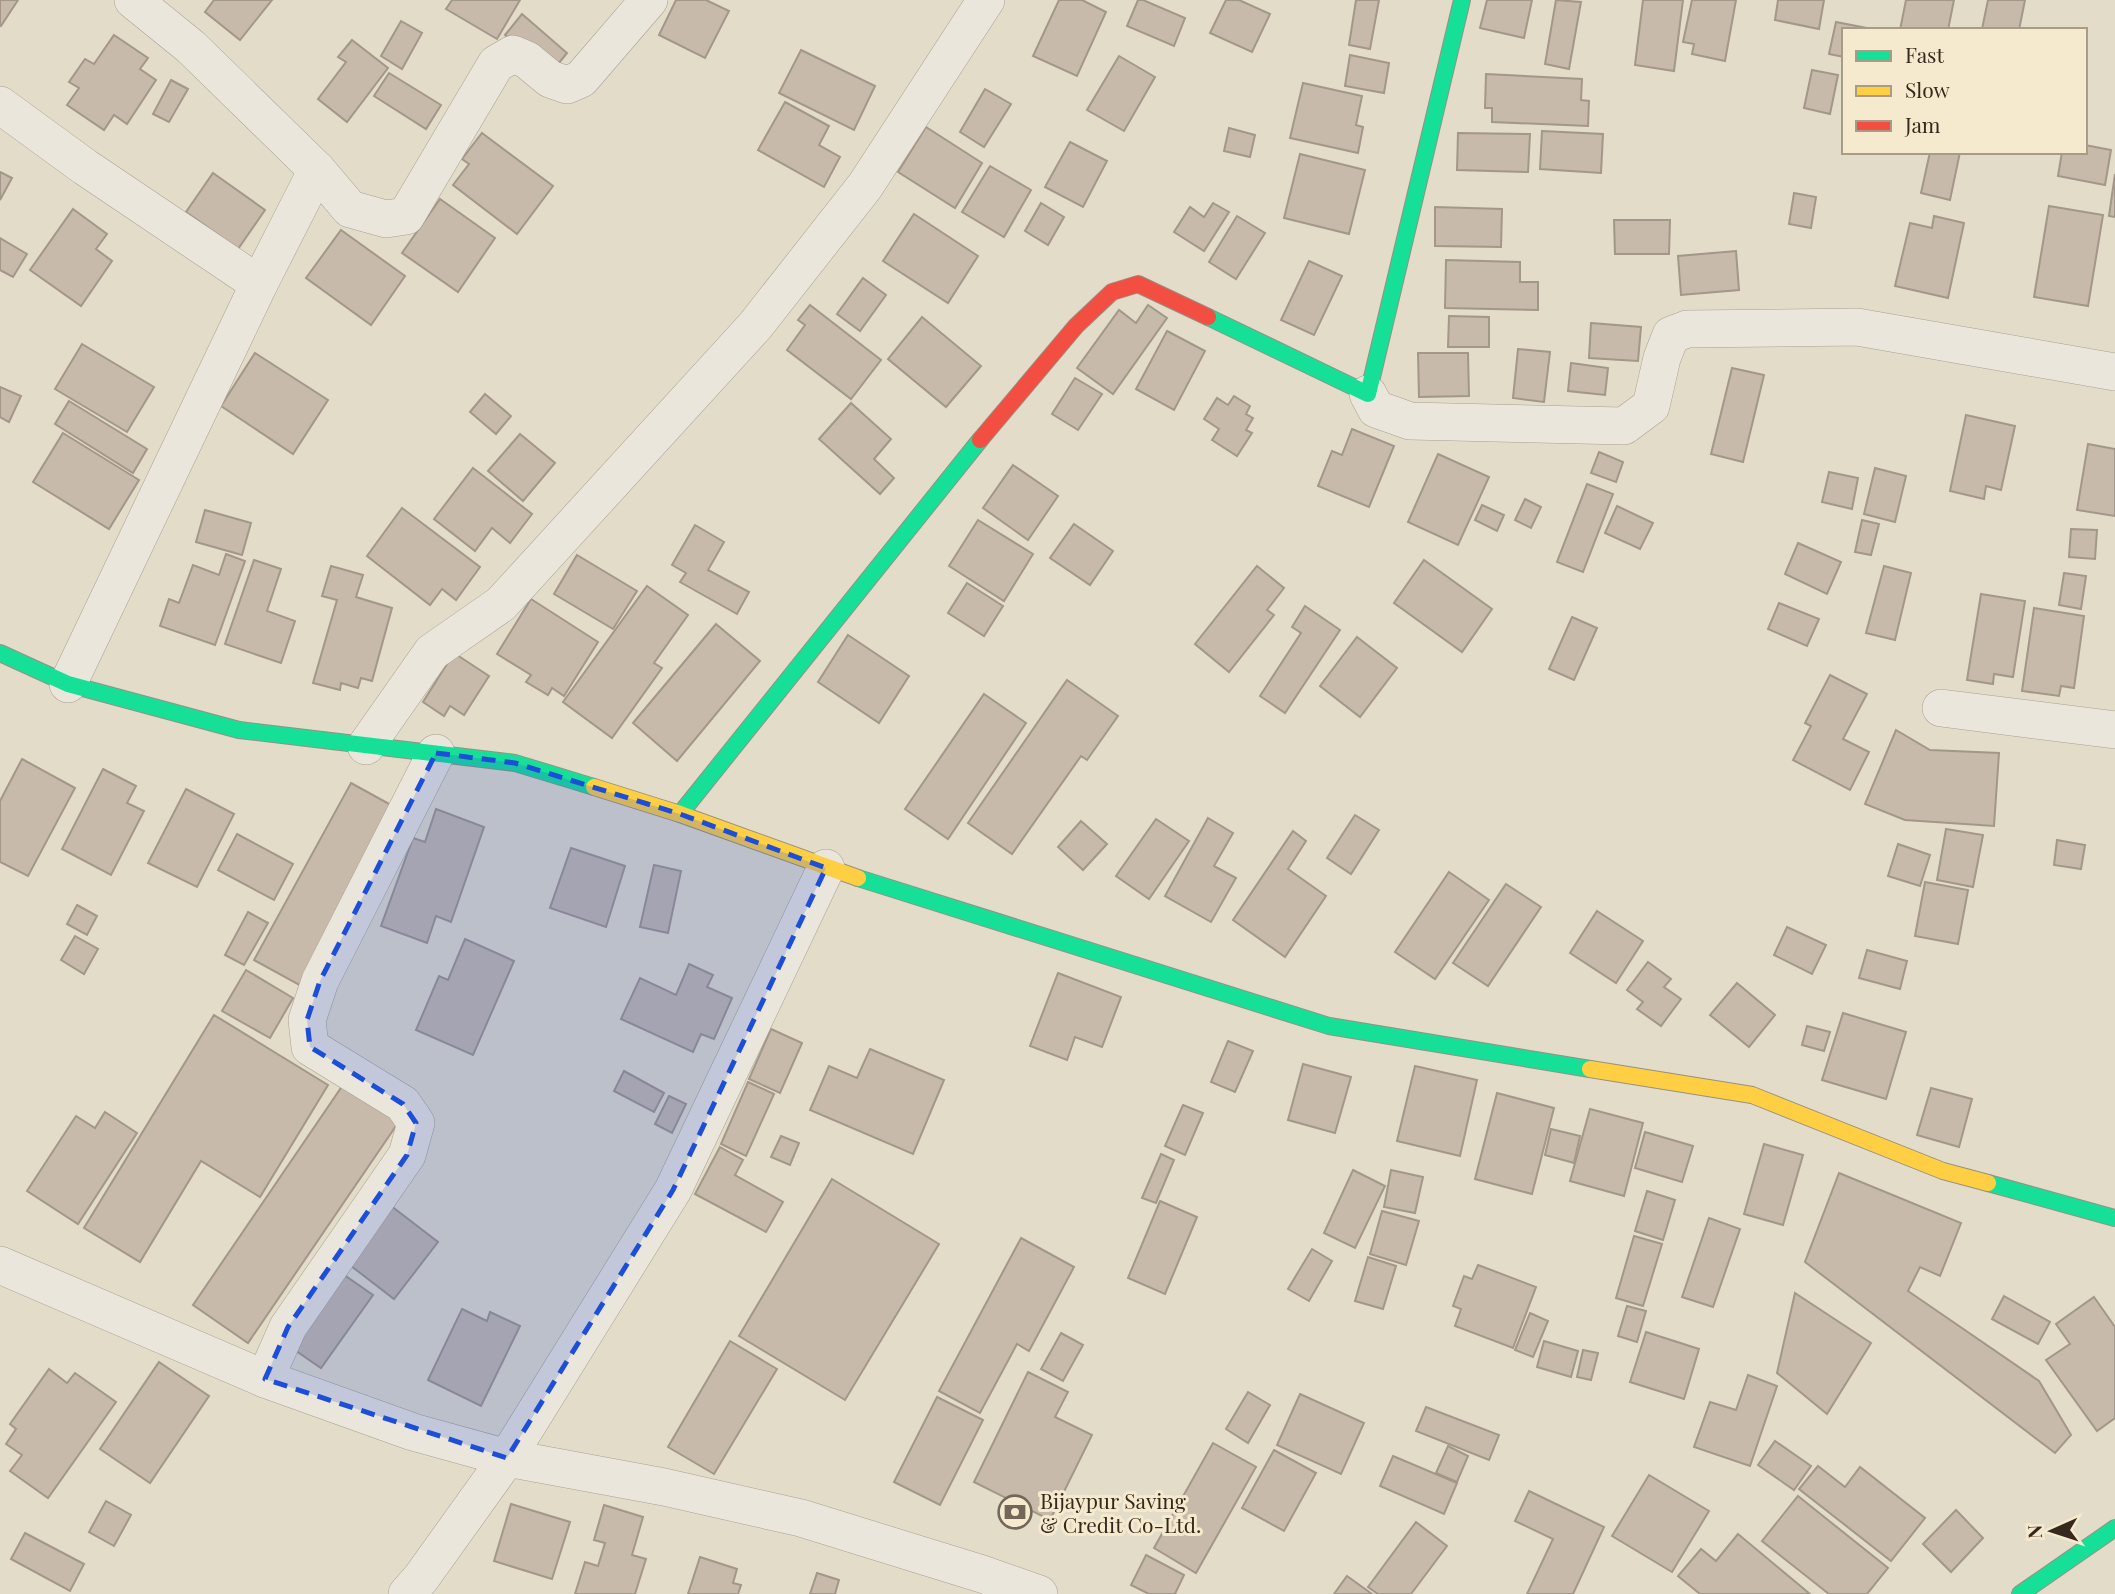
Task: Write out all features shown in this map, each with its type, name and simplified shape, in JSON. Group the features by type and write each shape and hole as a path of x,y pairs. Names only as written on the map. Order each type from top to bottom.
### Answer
{"street":[{"path":"133,0 191,47 317,170 350,209 386,219 407,216 496,64 513,54 527,60 550,79 567,85 581,79 649,0"},
{"path":"366,747 432,652 501,604 755,326 865,186 986,0"},
{"path":"1368,394 1462,0"},
{"path":"0,105 85,167 259,285"},
{"path":"68,684 317,170"},
{"path":"680,814 967,455 1076,326 1112,292 1138,284 1368,394 1376,409 1410,421 1623,426 1651,406 1662,358 1671,335 1687,329 1857,327 2115,372"},
{"path":"0,653 68,684 239,730 515,763 680,814 825,868 1329,1026 1752,1095 1942,1171 2115,1218"},
{"path":"1941,708 2115,730"},
{"path":"265,1379 288,1326 407,1155 416,1123 403,1104 310,1047 307,1020 320,981 436,753"},
{"path":"407,1594 507,1458 673,1190 825,868"},
{"path":"2,1269 265,1379 413,1432 507,1458 664,1487 801,1518 1039,1594"},
{"path":"2020,1594 2115,1528"}],"highlighted area":[{"path":"436,753 515,763 680,814 826,868 673,1190 507,1458 265,1379 288,1327 407,1155 416,1123 403,1104 310,1047 307,1020 320,981"}],"building":[{"path":"0,0 18,0 1,26 0,25"},
{"path":"214,0 272,0 240,40 205,12"},
{"path":"452,0 520,0 497,39 446,9"},
{"path":"676,0 706,0 729,11 705,58 659,35"},
{"path":"1059,0 1082,0 1106,12 1077,76 1033,56"},
{"path":"1138,0 1185,18 1174,46 1127,26"},
{"path":"1226,0 1239,0 1270,14 1252,52 1210,33"},
{"path":"1356,0 1379,0 1370,49 1349,45"},
{"path":"1487,0 1532,0 1524,38 1480,28"},
{"path":"1556,0 1581,2 1569,69 1545,64"},
{"path":"1643,0 1683,0 1674,71 1635,65"},
{"path":"1692,0 1736,0 1725,61 1692,54 1694,44 1683,42"},
{"path":"1778,0 1824,0 1819,29 1775,20"},
{"path":"1906,0 1954,0 1948,28 1900,28"},
{"path":"1988,0 2025,0 2019,28 1982,28"},
{"path":"522,14 567,53 550,74 505,35"},
{"path":"401,21 422,33 402,69 381,56"},
{"path":"1836,22 1867,28 1842,28 1842,57 1829,54"},
{"path":"114,35 148,58 140,69 156,80 127,124 114,115 104,130 67,105 79,88 69,82 85,59 94,64"},
{"path":"352,40 388,68 347,122 318,99 346,62 338,57"},
{"path":"801,50 875,86 854,130 779,93"},
{"path":"1350,55 1389,63 1384,93 1345,86"},
{"path":"1119,56 1155,77 1124,131 1087,110"},
{"path":"1812,70 1838,75 1830,114 1804,108"},
{"path":"389,73 441,105 426,129 374,96"},
{"path":"1486,74 1582,79 1581,100 1589,101 1588,126 1492,122 1492,108 1485,108"},
{"path":"171,80 188,89 169,122 153,114"},
{"path":"1303,83 1362,96 1356,125 1363,127 1358,153 1290,138"},
{"path":"985,89 1011,104 984,147 960,132"},
{"path":"785,102 829,126 819,145 840,157 824,187 758,150"},
{"path":"926,127 982,163 955,208 898,172"},
{"path":"1229,128 1255,135 1250,157 1224,151"},
{"path":"1542,131 1603,134 1601,173 1540,169"},
{"path":"482,133 553,186 517,234 453,185 469,164 462,159"},
{"path":"1458,133 1530,134 1528,172 1457,170"},
{"path":"1070,142 1107,161 1083,207 1045,187"},
{"path":"2087,145 2111,150 2105,185 2058,176 2062,154 2087,154"},
{"path":"1300,154 1365,170 1349,234 1284,218"},
{"path":"1930,154 1960,154 1950,200 1921,193"},
{"path":"990,166 1031,190 1004,237 962,212"},
{"path":"0,172 12,178 0,200"},
{"path":"213,173 265,210 238,249 186,212"},
{"path":"2115,174 2115,217 2109,216"},
{"path":"1794,193 1816,197 1811,228 1789,224"},
{"path":"440,199 495,238 458,292 402,253"},
{"path":"1041,203 1064,217 1048,245 1025,231"},
{"path":"1213,203 1229,212 1204,251 1174,232 1190,207 1204,217"},
{"path":"2049,206 2103,215 2088,306 2034,297"},
{"path":"1435,207 1502,209 1501,247 1435,246"},
{"path":"73,209 107,234 96,249 112,261 81,306 30,270"},
{"path":"914,214 978,256 948,303 883,261"},
{"path":"1237,216 1265,233 1236,279 1209,262"},
{"path":"1934,216 1964,223 1948,298 1895,286 1910,223 1932,228"},
{"path":"1614,220 1670,220 1669,254 1615,254"},
{"path":"341,230 405,276 371,325 306,278"},
{"path":"0,238 27,254 13,277 0,270"},
{"path":"1736,251 1739,290 1681,295 1678,256"},
{"path":"1446,260 1520,262 1520,282 1538,282 1538,310 1445,308"},
{"path":"1309,261 1342,276 1314,335 1281,320"},
{"path":"863,278 886,295 860,331 837,314"},
{"path":"810,305 881,360 851,399 787,350 805,325 798,320"},
{"path":"1148,305 1167,318 1113,394 1077,368 1119,310 1136,323"},
{"path":"1449,316 1489,317 1489,347 1448,347"},
{"path":"922,317 981,366 946,407 888,359"},
{"path":"1591,323 1641,327 1638,361 1589,358"},
{"path":"1167,331 1205,351 1174,410 1136,389"},
{"path":"82,344 154,387 127,432 55,389"},
{"path":"1518,349 1550,352 1544,402 1513,398"},
{"path":"255,353 328,400 293,454 221,406"},
{"path":"1418,353 1468,353 1469,396 1419,397"},
{"path":"1571,363 1608,368 1605,395 1568,391"},
{"path":"1732,368 1764,375 1743,462 1711,454"},
{"path":"1075,378 1102,394 1078,430 1052,414"},
{"path":"0,387 21,396 9,422 0,417"},
{"path":"485,394 511,416 496,434 470,412"},
{"path":"1234,396 1250,406 1246,414 1253,418 1246,430 1252,433 1237,456 1212,440 1219,429 1204,419 1217,398 1228,405"},
{"path":"69,401 147,449 133,473 55,424"},
{"path":"851,403 891,439 874,459 894,478 880,494 819,439"},
{"path":"1966,415 2015,426 2001,490 1986,486 1984,499 1950,491"},
{"path":"1352,429 1394,446 1369,507 1318,486 1332,451 1342,455"},
{"path":"63,433 139,480 109,529 33,482"},
{"path":"520,434 555,463 523,501 488,471"},
{"path":"2088,444 2115,449 2115,516 2077,510"},
{"path":"1599,452 1623,462 1616,482 1591,473"},
{"path":"1438,454 1489,477 1458,545 1408,522"},
{"path":"1013,465 1058,496 1028,540 983,508"},
{"path":"473,468 532,514 510,543 492,528 475,551 434,519"},
{"path":"1875,468 1906,476 1895,522 1864,514"},
{"path":"1829,472 1858,478 1852,509 1822,502"},
{"path":"1587,484 1613,494 1583,572 1557,562"},
{"path":"1525,499 1541,507 1531,528 1515,520"},
{"path":"1482,505 1504,515 1497,531 1475,520"},
{"path":"1617,506 1653,523 1640,549 1605,533"},
{"path":"402,508 480,567 456,600 442,589 430,605 367,556"},
{"path":"205,510 251,523 242,555 196,542"},
{"path":"978,520 1033,554 1004,601 949,566"},
{"path":"1862,520 1879,524 1871,555 1855,552"},
{"path":"1074,524 1113,551 1090,585 1050,558"},
{"path":"695,525 724,542 708,570 749,592 737,614 680,582 686,573 672,565"},
{"path":"2071,529 2097,530 2095,559 2069,557"},
{"path":"1798,543 1841,562 1827,594 1785,574"},
{"path":"226,554 245,561 215,645 160,626 169,599 179,603 193,565 219,575"},
{"path":"577,555 637,591 613,629 554,594"},
{"path":"254,560 281,569 267,611 295,621 281,663 225,644"},
{"path":"1424,560 1492,609 1462,652 1394,603"},
{"path":"331,566 363,575 356,597 392,608 372,681 361,678 358,688 341,683 340,690 313,683 337,600 322,596"},
{"path":"1257,566 1284,588 1267,610 1274,615 1229,672 1195,644"},
{"path":"1884,566 1911,573 1895,640 1866,633"},
{"path":"2064,573 2086,576 2081,609 2059,605"},
{"path":"967,583 1003,606 984,636 948,613"},
{"path":"647,586 688,615 654,663 662,668 612,738 563,702"},
{"path":"1981,594 2025,601 2013,677 1994,674 1993,684 1967,680"},
{"path":"531,599 598,642 564,696 552,688 548,695 526,682 531,675 497,654"},
{"path":"1779,603 1819,619 1807,646 1768,629"},
{"path":"1305,606 1340,630 1285,713 1260,696 1301,633 1292,627"},
{"path":"2034,608 2084,616 2074,688 2061,686 2059,696 2022,691"},
{"path":"1572,617 1597,628 1574,680 1549,669"},
{"path":"716,624 760,661 677,761 633,723"},
{"path":"848,635 909,676 879,723 818,682"},
{"path":"1357,637 1397,668 1360,717 1320,686"},
{"path":"454,653 489,676 464,715 450,706 444,716 423,702"},
{"path":"1830,675 1867,694 1843,739 1869,752 1850,790 1793,760 1811,726 1805,723"},
{"path":"1067,680 1118,716 1087,760 1081,756 1012,854 968,823"},
{"path":"984,694 1026,723 948,839 905,809"},
{"path":"1896,730 1930,750 1999,753 1994,826 1905,820 1865,804"},
{"path":"22,759 75,788 28,876 0,862 0,801"},
{"path":"103,769 136,786 127,803 144,811 111,875 62,849"},
{"path":"351,783 400,810 303,987 254,960"},
{"path":"186,789 234,814 197,887 148,863"},
{"path":"436,809 484,827 451,922 436,916 427,943 381,926 413,838 425,842"},
{"path":"1355,815 1379,830 1351,874 1327,858"},
{"path":"1208,818 1233,833 1214,866 1236,878 1211,922 1165,896"},
{"path":"1156,819 1189,841 1149,899 1116,876"},
{"path":"1081,821 1107,844 1083,870 1058,847"},
{"path":"1946,829 1983,835 1973,887 1937,880"},
{"path":"1293,831 1306,841 1288,869 1326,896 1285,957 1233,920"},
{"path":"237,834 293,864 274,900 218,870"},
{"path":"2057,840 2085,845 2081,869 2054,865"},
{"path":"1898,844 1930,855 1920,886 1888,876"},
{"path":"571,848 625,866 606,927 550,908"},
{"path":"654,865 681,871 668,933 640,927"},
{"path":"1449,872 1489,900 1435,979 1395,952"},
{"path":"1925,882 1968,890 1958,944 1915,936"},
{"path":"1506,884 1541,907 1488,986 1453,963"},
{"path":"77,905 97,916 87,935 67,924"},
{"path":"1597,911 1643,941 1616,983 1570,953"},
{"path":"248,912 268,923 244,965 225,955"},
{"path":"1787,927 1826,945 1812,974 1774,955"},
{"path":"75,936 98,949 84,974 61,960"},
{"path":"465,939 514,961 473,1055 416,1030 439,976 448,980"},
{"path":"1867,950 1907,961 1900,989 1859,978"},
{"path":"1648,962 1671,979 1664,987 1681,999 1661,1026 1637,1009 1643,1002 1627,990"},
{"path":"689,964 713,975 707,987 732,998 714,1039 701,1034 693,1052 621,1019 640,978 676,995"},
{"path":"246,970 293,998 270,1038 222,1011"},
{"path":"1058,973 1121,997 1102,1047 1075,1037 1067,1060 1030,1046"},
{"path":"1737,983 1775,1015 1749,1047 1710,1015"},
{"path":"1843,1013 1906,1032 1886,1099 1822,1080"},
{"path":"214,1015 328,1085 260,1197 201,1161 140,1262 84,1228"},
{"path":"1807,1026 1830,1032 1824,1051 1802,1045"},
{"path":"771,1029 802,1043 780,1093 749,1079"},
{"path":"1228,1041 1253,1051 1235,1092 1211,1082"},
{"path":"870,1049 944,1080 913,1154 810,1110 829,1066 857,1078"},
{"path":"1303,1064 1351,1077 1335,1133 1288,1120"},
{"path":"1415,1066 1477,1080 1460,1156 1397,1141"},
{"path":"624,1071 664,1093 654,1112 614,1091"},
{"path":"345,1082 400,1120 248,1343 193,1305"},
{"path":"748,1082 774,1094 746,1156 721,1144"},
{"path":"1931,1088 1972,1099 1959,1147 1917,1135"},
{"path":"1497,1093 1554,1108 1532,1194 1475,1179"},
{"path":"669,1096 686,1104 672,1133 655,1124"},
{"path":"1183,1105 1203,1113 1185,1155 1165,1146"},
{"path":"1590,1109 1643,1123 1624,1196 1570,1181"},
{"path":"105,1112 137,1133 78,1224 27,1191 76,1116 95,1128"},
{"path":"1551,1129 1580,1136 1574,1163 1545,1155"},
{"path":"1645,1132 1693,1146 1682,1182 1635,1168"},
{"path":"781,1136 799,1143 790,1165 771,1157"},
{"path":"1764,1144 1803,1155 1783,1225 1744,1214"},
{"path":"720,1147 743,1160 735,1175 783,1202 766,1232 695,1194"},
{"path":"1161,1154 1174,1160 1156,1203 1142,1198"},
{"path":"1353,1170 1385,1186 1355,1248 1324,1233"},
{"path":"1391,1170 1423,1177 1415,1213 1384,1207"},
{"path":"1839,1173 1961,1223 1940,1276 1920,1267 1908,1291 2039,1381 2071,1435 2055,1453 1805,1262"},
{"path":"832,1179 939,1244 845,1400 739,1336"},
{"path":"1647,1191 1675,1200 1663,1240 1635,1231"},
{"path":"1160,1201 1197,1217 1165,1294 1128,1278"},
{"path":"386,1202 438,1242 394,1299 342,1259"},
{"path":"1382,1211 1419,1221 1406,1265 1370,1254"},
{"path":"1709,1218 1740,1229 1713,1307 1682,1297"},
{"path":"1634,1236 1662,1244 1643,1306 1616,1298"},
{"path":"1021,1238 1074,1267 1029,1351 1017,1344 980,1413 939,1391"},
{"path":"1312,1249 1332,1261 1309,1301 1288,1289"},
{"path":"1368,1257 1396,1266 1383,1309 1355,1301"},
{"path":"1478,1265 1536,1287 1513,1348 1455,1326 1461,1309 1453,1306 1464,1276 1472,1279"},
{"path":"337,1270 373,1295 321,1368 286,1344"},
{"path":"1795,1293 1871,1343 1827,1414 1777,1373"},
{"path":"2004,1296 2050,1322 2038,1344 1992,1319"},
{"path":"2094,1297 2115,1327 2115,1418 2097,1431 2046,1360 2070,1344 2056,1324"},
{"path":"1627,1306 1646,1311 1637,1342 1618,1336"},
{"path":"462,1309 487,1321 490,1312 520,1326 481,1406 428,1380"},
{"path":"1530,1313 1548,1321 1533,1357 1515,1350"},
{"path":"1646,1332 1699,1349 1684,1399 1630,1382"},
{"path":"1061,1333 1083,1345 1063,1381 1041,1369"},
{"path":"730,1341 777,1369 714,1474 668,1447"},
{"path":"1544,1341 1578,1351 1571,1377 1537,1367"},
{"path":"1583,1350 1598,1353 1591,1380 1577,1377"},
{"path":"159,1362 209,1396 150,1483 100,1449"},
{"path":"49,1369 67,1383 75,1373 116,1402 48,1498 10,1471 22,1455 6,1444 16,1429 10,1424"},
{"path":"1028,1372 1068,1392 1055,1417 1092,1435 1050,1520 974,1482"},
{"path":"1748,1375 1777,1386 1750,1466 1694,1447 1710,1402 1736,1410"},
{"path":"1248,1392 1270,1405 1248,1443 1226,1429"},
{"path":"1300,1394 1364,1423 1341,1474 1277,1445"},
{"path":"937,1397 983,1420 940,1505 894,1482"},
{"path":"1426,1407 1499,1435 1489,1460 1416,1431"},
{"path":"1775,1441 1811,1466 1794,1490 1758,1465"},
{"path":"1213,1443 1256,1467 1196,1573 1154,1548"},
{"path":"1448,1446 1468,1456 1457,1482 1436,1473"},
{"path":"1274,1450 1316,1473 1284,1531 1242,1508"},
{"path":"1393,1456 1457,1483 1444,1514 1380,1486"},
{"path":"1818,1466 1845,1487 1860,1467 1925,1518 1891,1561 1799,1489"},
{"path":"1649,1475 1709,1511 1672,1572 1612,1536"},
{"path":"1529,1491 1604,1527 1573,1594 1527,1594 1553,1539 1515,1521"},
{"path":"1798,1496 1888,1568 1867,1594 1829,1594 1762,1541"},
{"path":"106,1501 131,1515 114,1546 89,1532"},
{"path":"511,1504 570,1522 552,1579 494,1561"},
{"path":"604,1505 643,1517 632,1555 646,1559 635,1594 575,1594 585,1562 598,1566 605,1543 594,1540"},
{"path":"1956,1510 1983,1538 1951,1572 1923,1544"},
{"path":"1416,1522 1447,1546 1411,1594 1378,1594 1368,1587"},
{"path":"25,1533 84,1564 70,1591 11,1559"},
{"path":"1738,1534 1810,1594 1700,1594 1678,1576 1701,1549 1716,1561"},
{"path":"1146,1555 1184,1575 1175,1594 1149,1594 1131,1585"},
{"path":"700,1557 737,1569 733,1583 741,1585 738,1594 688,1594"},
{"path":"817,1573 839,1580 835,1594 810,1594"},
{"path":"1347,1576 1372,1594 1334,1594"}],"traffic: fast":[{"path":"1208,317 1368,394 1462,0"},
{"path":"680,814 980,440"},
{"path":"0,653 68,684 239,730 515,763 594,787"},
{"path":"858,878 1329,1026 1590,1069"},
{"path":"1988,1183 2115,1218"},
{"path":"2020,1594 2115,1528"}],"traffic: slow":[{"path":"594,787 680,814 858,878"},
{"path":"1590,1069 1752,1095 1943,1171 1988,1183"}],"traffic: jam":[{"path":"980,440 1076,326 1112,292 1138,284 1208,317"}],"place":[{"name":"Bijaypur Saving & Credit Co-Ltd.","path":"1015,1512"}]}
